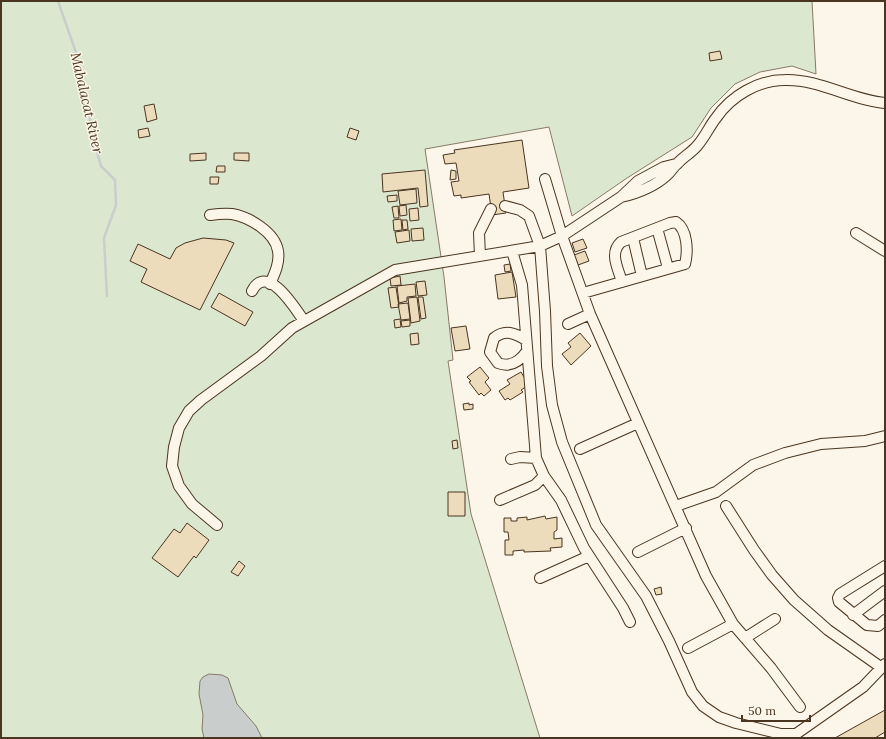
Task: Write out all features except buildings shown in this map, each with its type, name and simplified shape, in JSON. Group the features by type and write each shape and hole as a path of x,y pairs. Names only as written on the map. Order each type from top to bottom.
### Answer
{"street":[{"path":"217,525 192,504 179,486 172,466 174,447 179,428 189,411 201,400 261,356 292,328 395,270 540,246 562,236 621,197 637,193 668,175 676,164 697,146 716,118 728,104 746,90 761,84 786,80 812,83 865,99 885,103"},
{"path":"545,179 562,236 590,314 706,576 733,624 771,668 800,707"},
{"path":"505,206 520,210 529,216 540,246 545,311 547,366 552,405 562,442 596,525 646,596 669,641 692,692 703,706 719,716 736,723 781,734 797,736 863,687 884,666 828,630 794,600 772,575 726,506"},
{"path":"480,256 479,233 491,209"},
{"path":"210,215 232,214 257,225 275,240 278,251 277,267 270,284"},
{"path":"583,293 622,282 668,268 685,264 688,254 686,239 679,224 676,222 657,228 621,242 616,246 614,253 622,282"},
{"path":"657,228 668,268"},
{"path":"856,233 885,252"},
{"path":"633,238 642,276"},
{"path":"512,251 522,285 536,458 544,476 561,500 589,556 623,608 630,622"},
{"path":"252,291 259,282 270,284 291,300 304,321"},
{"path":"568,324 590,314"},
{"path":"526,340 514,333 502,334 494,338 490,347 490,352 498,363 507,365 517,362 527,351"},
{"path":"580,449 638,423"},
{"path":"676,506 716,492 753,465 785,453 822,444 865,441 885,436"},
{"path":"511,459 520,457 536,458"},
{"path":"500,500 535,485 544,476"},
{"path":"638,552 686,528"},
{"path":"540,578 589,556"},
{"path":"885,566 840,594 838,598 839,602 867,625 878,626 885,620"},
{"path":"853,615 885,591"},
{"path":"745,638 775,619"},
{"path":"688,648 733,624"}],"green space":[{"path":"1,1 812,1 816,74 792,66 760,72 735,84 711,108 692,137 627,178 572,216 549,127 425,149 444,277 453,360 448,361 471,514 540,738 1,738"}],"shaded area":[{"path":"209,674 222,675 228,678 237,704 256,726 262,738 204,738 202,729 203,715 199,694 200,681 203,677"}],"waterway":[{"name":"Mabalacat River","path":"58,1 82,70 93,138 101,166 115,180 116,205 104,238 107,296"}]}
